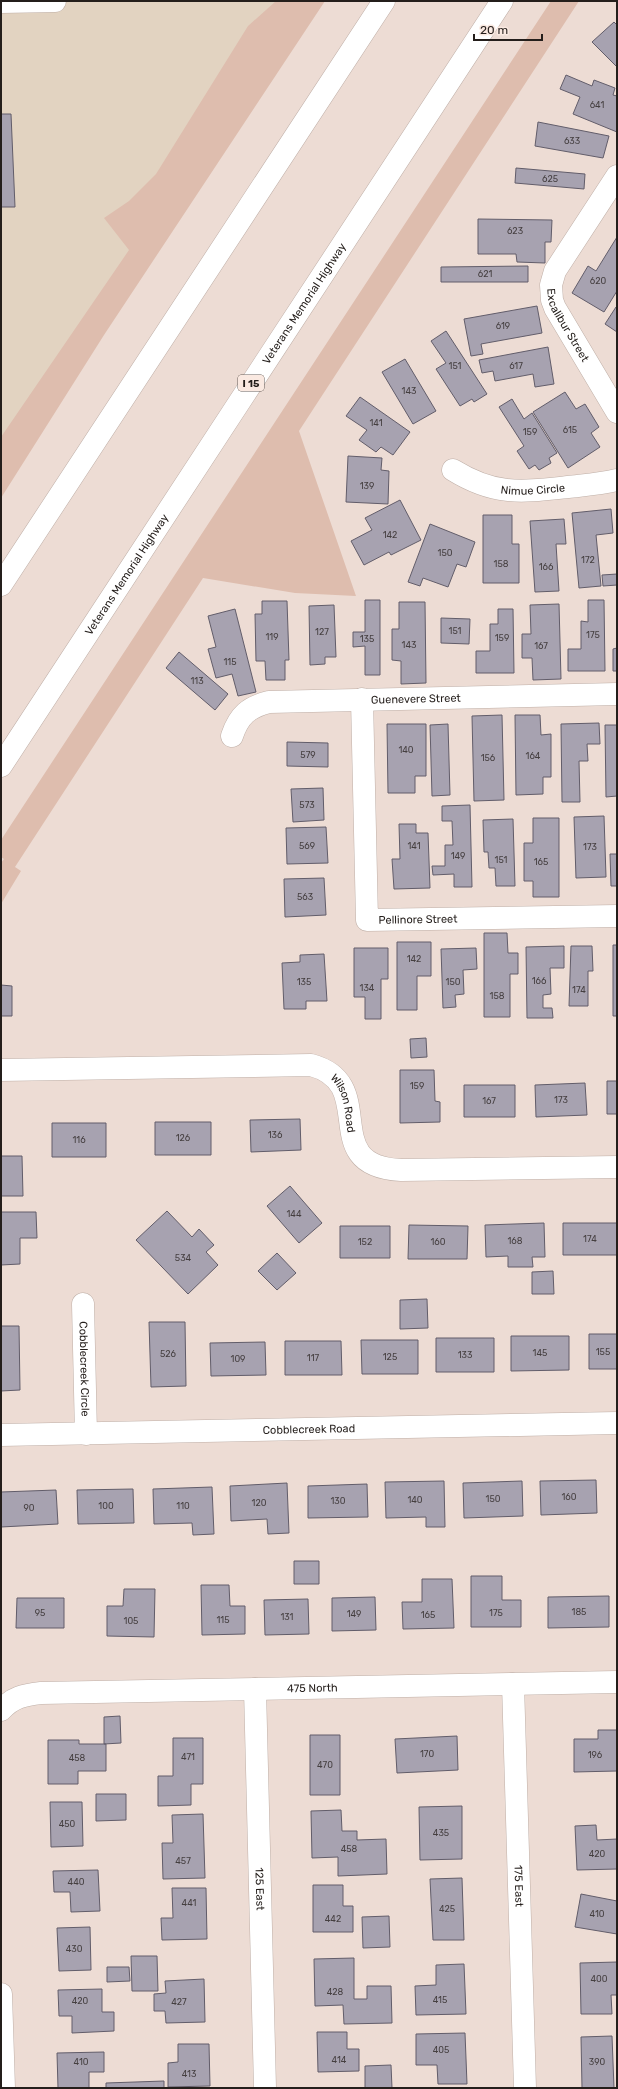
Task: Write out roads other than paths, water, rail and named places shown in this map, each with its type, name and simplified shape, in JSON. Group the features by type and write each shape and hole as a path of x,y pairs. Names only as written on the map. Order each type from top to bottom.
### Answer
{"main road":[{"path":"1,2 55,1"},
{"path":"1,586 384,1"},
{"name":"Veterans Memorial Highway","path":"1,766 502,1"},
{"name":"Excalibur Street","path":"617,176 555,271 551,293 555,308 617,412"},
{"name":"Nimue Circle","path":"453,470 485,486 522,492 598,484 617,480"},
{"name":"Guenevere Street","path":"232,736 236,724 244,713 256,705 269,702 294,700 617,694"},
{"name":"Pellinore Street","path":"362,699 367,920 617,916"},
{"name":"Wilson Road","path":"1,1070 311,1065 327,1071 341,1086 349,1104 352,1132 357,1150 363,1158 379,1168 401,1170 617,1167"},
{"name":"Cobblecreek Circle","path":"83,1304 86,1434"},
{"name":"Cobblecreek Road","path":"1,1435 617,1423"},
{"name":"475 North","path":"5,1706 17,1697 41,1693 617,1682"},
{"name":"175 East","path":"513,1684 525,2088"},
{"name":"125 East","path":"255,1689 265,2088"},
{"path":"1,1994 4,2088"}]}
